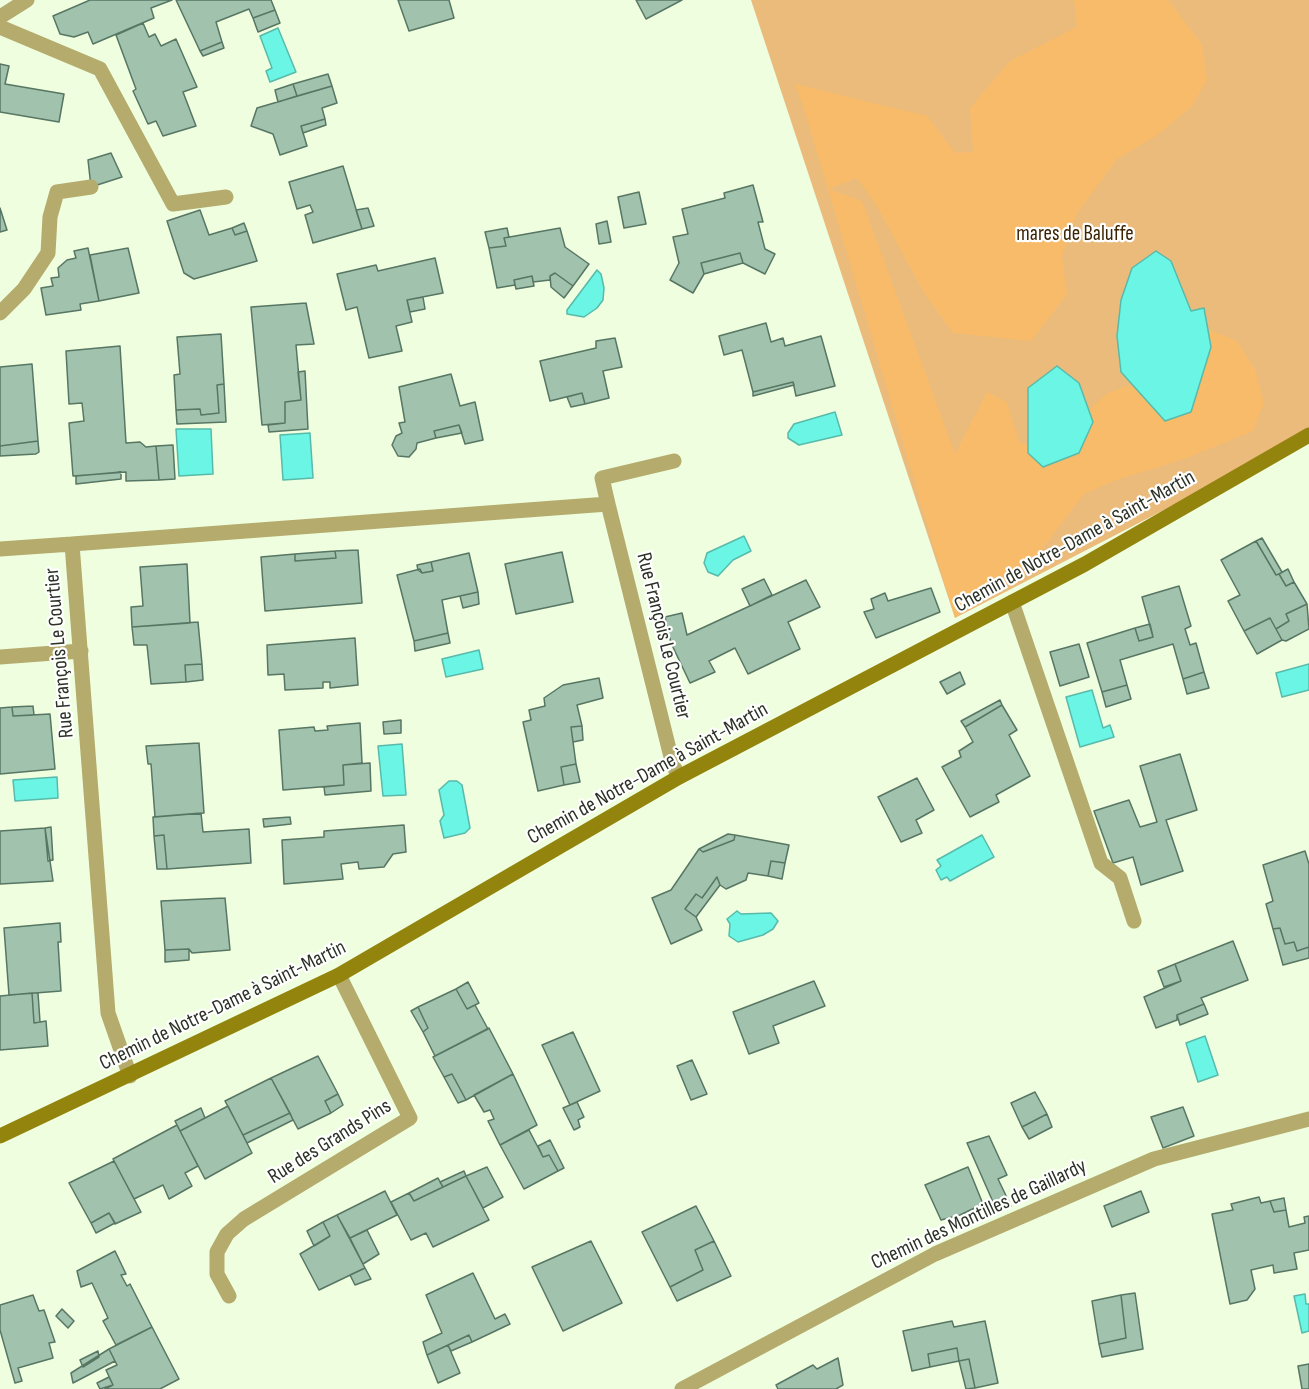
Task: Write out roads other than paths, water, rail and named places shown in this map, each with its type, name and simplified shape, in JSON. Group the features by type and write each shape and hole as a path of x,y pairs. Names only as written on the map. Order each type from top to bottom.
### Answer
{"street":[{"path":"0,17 27,0"},
{"path":"0,27 99,69 173,204 226,196"},
{"path":"0,313 24,288 48,253 50,217 57,192 91,187"},
{"name":"Chemin de Notre-Dame à Saint-Martin","path":"0,1136 339,975 679,777 1085,564 1309,435"},
{"name":"Rue François Le Courtier","path":"674,461 602,478 673,765 679,777"},
{"name":"Rue François Le Courtier","path":"130,1076 108,1013 72,544 608,504"},
{"path":"0,549 72,544"},
{"path":"1012,602 1101,863 1120,878 1134,921"},
{"path":"0,657 81,651"},
{"name":"Rue des Grands Pins","path":"229,1296 217,1274 217,1252 227,1234 244,1219 410,1119 339,975"},
{"name":"Chemin des Montilles de Gaillardy","path":"682,1389 935,1254 1143,1163 1309,1119"}],"water":[{"path":"278,28 296,72 270,82 266,71 272,68 260,36"},
{"path":"1156,251 1171,261 1191,311 1204,308 1211,347 1191,412 1165,421 1121,372 1117,336 1121,300 1132,268"},
{"path":"597,270 601,274 604,288 603,300 597,308 584,317 567,314 567,310"},
{"path":"1057,366 1079,383 1093,422 1079,453 1043,467 1028,453 1028,388"},
{"path":"835,412 842,435 799,445 788,438 788,433 794,424"},
{"path":"176,429 211,429 213,474 179,476"},
{"path":"310,433 313,478 283,480 280,435"},
{"path":"744,536 751,551 733,560 718,576 708,572 704,563 707,553"},
{"path":"479,650 483,669 446,677 442,659"},
{"path":"1309,664 1309,690 1282,697 1276,673"},
{"path":"1092,690 1103,728 1110,725 1114,737 1080,747 1066,697"},
{"path":"402,744 406,795 383,796 378,746"},
{"path":"57,777 58,798 15,801 13,780"},
{"path":"449,781 457,781 462,785 470,828 465,833 444,838 440,821 444,815 439,790"},
{"path":"982,835 994,857 950,881 947,877 941,880 936,870 941,866 937,860"},
{"path":"737,911 741,914 771,913 778,921 773,929 763,935 738,942 729,936 730,924 727,919"},
{"path":"1205,1036 1218,1075 1198,1082 1186,1043"},
{"path":"1305,1294 1306,1304 1309,1304 1309,1331 1302,1333 1294,1296"}],"park label":[{"name":"mares de Baluffe","path":"1075,235"}]}
